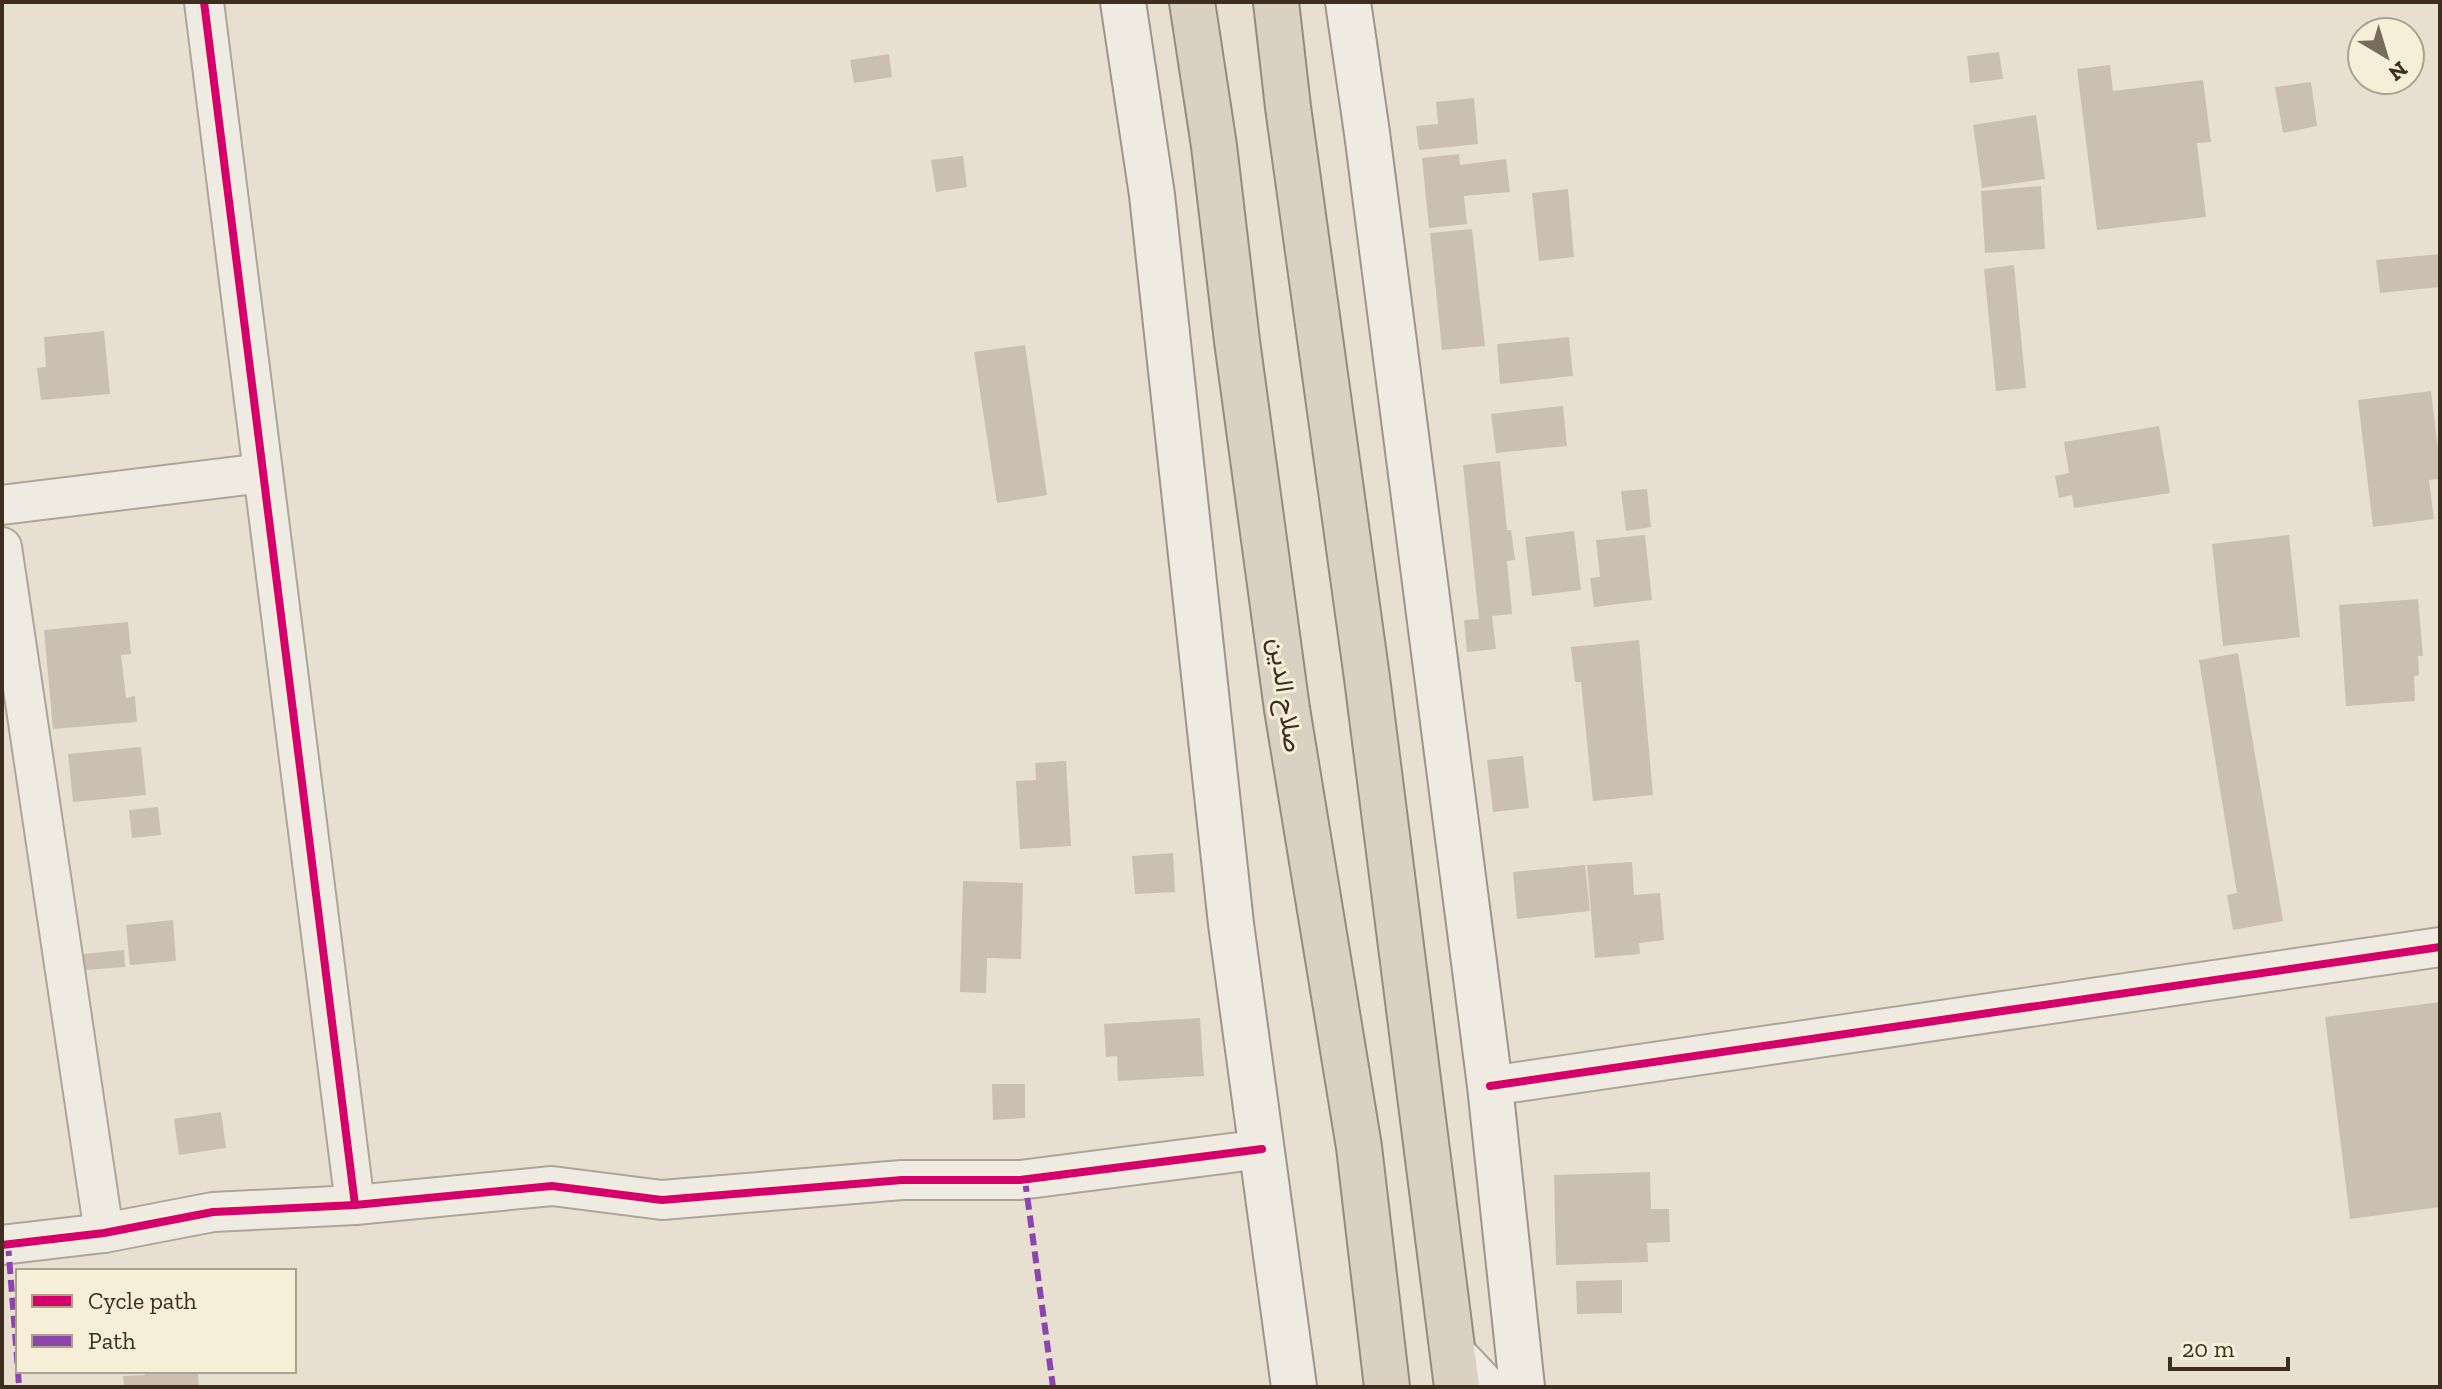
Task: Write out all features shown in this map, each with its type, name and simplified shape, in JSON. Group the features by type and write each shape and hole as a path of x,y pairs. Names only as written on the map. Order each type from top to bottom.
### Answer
{"highway":[{"name":"صلاح الدين","path":"1192,2 1214,146 1287,709 1359,1147 1387,1387"},
{"path":"1276,2 1456,1369"}],"main road":[{"path":"1123,2 1152,195 1231,924 1294,1387"},
{"path":"1348,2 1490,1086 1522,1387"}],"street":[{"path":"204,2 355,1205"},
{"path":"2,505 263,473"},
{"path":"2,547 104,1233"},
{"path":"1490,1086 2440,947"},
{"path":"2,1245 104,1233 213,1212 355,1205 552,1186 662,1200 902,1180 1020,1180 1262,1149"},
{"path":"1456,1369 1488,1387"}],"building":[{"path":"1999,52 2003,79 1970,83 1967,56"},
{"path":"889,54 892,77 854,83 850,60"},
{"path":"2110,65 2113,91 2203,80 2211,142 2197,143 2206,217 2097,230 2077,69"},
{"path":"2311,82 2317,126 2283,133 2275,87"},
{"path":"1474,98 1478,144 1419,150 1416,126 1438,124 1436,102"},
{"path":"2036,115 2045,179 1982,188 1973,125"},
{"path":"1459,154 1460,165 1506,159 1510,192 1464,196 1467,224 1429,228 1422,158"},
{"path":"963,156 967,187 936,192 931,160"},
{"path":"2041,186 2045,249 1985,253 1981,191"},
{"path":"1568,189 1574,257 1539,261 1532,193"},
{"path":"1472,229 1485,346 1442,350 1430,233"},
{"path":"2440,254 2440,287 2380,293 2376,260"},
{"path":"2014,265 2026,388 1996,391 1984,269"},
{"path":"104,331 110,394 41,400 37,368 46,367 44,337"},
{"path":"1569,337 1573,376 1500,384 1497,344"},
{"path":"1025,345 1047,495 997,503 974,352"},
{"path":"2431,391 2440,467 2440,479 2429,480 2434,519 2373,527 2358,400"},
{"path":"1563,406 1567,446 1496,453 1491,414"},
{"path":"2159,426 2170,493 2074,508 2072,495 2059,498 2055,476 2069,473 2064,442"},
{"path":"1500,461 1507,530 1511,530 1515,560 1507,561 1512,614 1492,616 1496,649 1467,652 1464,620 1479,619 1463,465"},
{"path":"1647,489 1651,527 1626,531 1621,491"},
{"path":"1574,531 1581,590 1532,596 1525,537"},
{"path":"1645,535 1652,600 1594,607 1590,578 1600,577 1596,540"},
{"path":"2289,535 2300,637 2223,646 2212,544"},
{"path":"2418,599 2423,656 2418,656 2419,675 2414,676 2415,701 2346,706 2339,605"},
{"path":"128,622 131,654 121,655 126,698 135,696 137,722 53,729 44,630"},
{"path":"1639,640 1653,795 1593,801 1581,682 1575,682 1571,647"},
{"path":"2238,653 2283,921 2233,930 2227,895 2237,893 2199,660"},
{"path":"141,747 146,795 73,802 68,754"},
{"path":"1523,756 1529,808 1493,812 1487,760"},
{"path":"1066,761 1071,846 1020,849 1016,781 1036,780 1035,763"},
{"path":"158,807 161,835 132,838 129,810"},
{"path":"1173,853 1175,892 1135,894 1132,856"},
{"path":"1632,862 1634,895 1660,893 1664,940 1639,943 1640,954 1595,958 1587,865"},
{"path":"1585,865 1590,911 1517,919 1513,872"},
{"path":"963,881 1023,883 1021,959 987,958 986,993 960,992"},
{"path":"173,920 176,961 130,965 126,925"},
{"path":"124,950 125,967 85,970 83,954"},
{"path":"2440,1002 2440,1207 2350,1219 2325,1017"},
{"path":"1200,1018 1204,1076 1118,1081 1117,1056 1106,1057 1104,1024"},
{"path":"992,1084 1025,1084 1025,1118 993,1120"},
{"path":"221,1112 226,1148 179,1155 174,1119"},
{"path":"1650,1172 1651,1209 1669,1209 1670,1242 1647,1243 1648,1262 1556,1265 1554,1175"},
{"path":"1622,1280 1622,1313 1577,1314 1576,1281"},
{"path":"198,1374 199,1387 124,1387 123,1376"}],"marked path":[{"path":"1025,1180 1053,1387"},
{"path":"8,1244 16,1345"},
{"path":"18,1373 19,1387"}],"cycle path":[{"path":"204,2 355,1205"},
{"path":"1490,1086 2440,947"},
{"path":"2,1245 104,1233 213,1212 355,1205 552,1186 662,1200 902,1180 1020,1180 1262,1149"}]}
